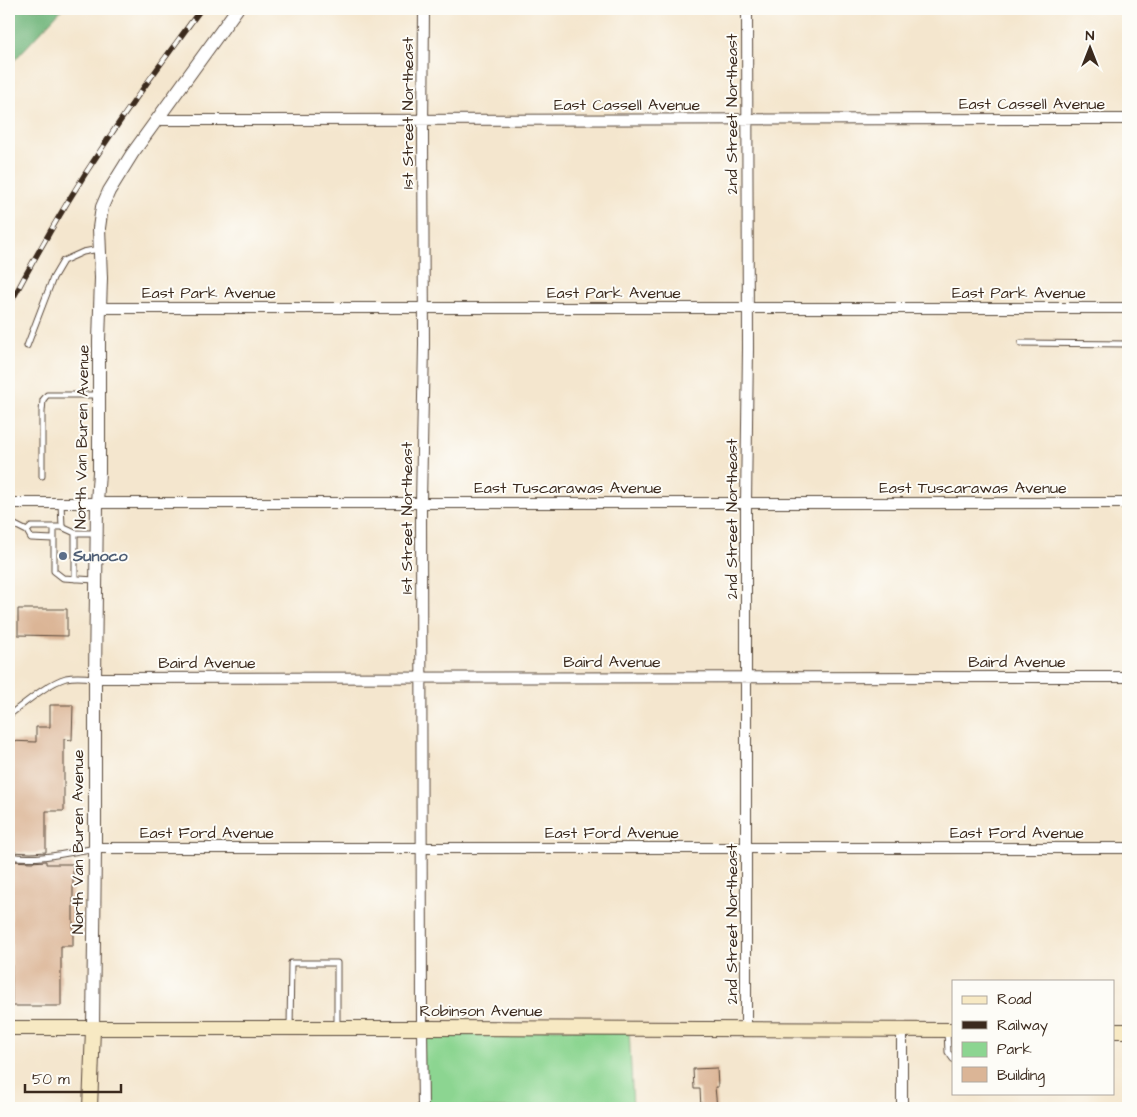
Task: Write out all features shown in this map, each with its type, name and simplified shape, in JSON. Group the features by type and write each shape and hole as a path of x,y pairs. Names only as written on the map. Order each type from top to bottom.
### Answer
{"main road":[{"name":"Robinson Avenue","path":"9,1028 950,1030"},
{"path":"90,1108 94,1029"},
{"path":"1114,1031 1128,1031"}],"street":[{"name":"North Van Buren Avenue","path":"94,1029 95,678 99,472 99,228 102,207 106,197 132,154 237,9"},
{"name":"1st Street Northeast","path":"423,1108 421,503 424,344 424,9"},
{"name":"2nd Street Northeast","path":"746,9 748,308 746,1030"},
{"name":"East Cassell Avenue","path":"156,120 1128,119"},
{"name":"East Park Avenue","path":"100,308 1128,308"},
{"name":"East Tuscarawas Avenue","path":"9,503 1128,503"},
{"name":"Baird Avenue","path":"95,678 1128,677"},
{"name":"East Ford Avenue","path":"96,848 1128,848"},
{"path":"902,1030 902,1108"}],"lane":[{"path":"27,346 53,278 63,261 83,252 100,249"},
{"path":"1021,343 1128,344"},
{"path":"42,476 43,400 47,395 99,396"},
{"path":"61,503 62,527"},
{"path":"9,522 27,531 31,538 53,539"},
{"path":"27,531 31,527 62,527 75,533 97,533"},
{"path":"54,527 54,570 63,578 96,580"},
{"path":"75,533 75,579"},
{"path":"9,715 52,684 66,678 95,678"},
{"path":"9,856 21,858 45,857 96,848"},
{"path":"290,1028 291,963 337,963 337,1028"},
{"path":"950,1030 948,1052 952,1058"}],"green space":[{"path":"9,9 62,9 9,66"},
{"path":"422,1028 629,1029 633,1108 423,1108"}],"building":[{"path":"18,609 67,609 67,636 18,635"},
{"path":"50,705 73,705 72,740 64,739 64,811 46,811 46,852 11,852 9,741 36,742 36,727 50,727"},
{"path":"11,861 46,861 46,864 73,864 73,946 61,946 61,1006 12,1006"},
{"path":"717,1068 718,1087 715,1087 717,1108 701,1108 700,1089 694,1089 693,1069"}],"railway":[{"path":"9,306 54,224 91,165 115,128 201,9"}],"place":[{"name":"Sunoco","path":"63,556"}]}
